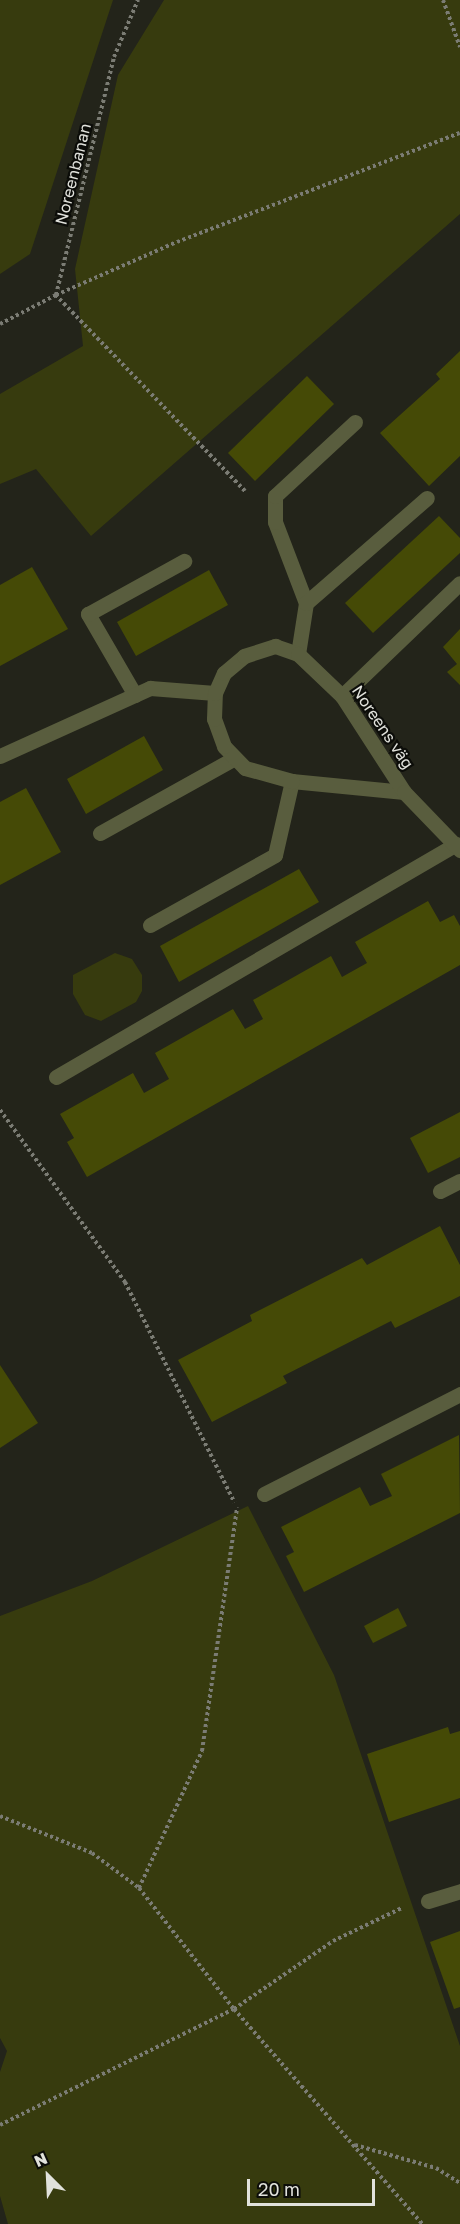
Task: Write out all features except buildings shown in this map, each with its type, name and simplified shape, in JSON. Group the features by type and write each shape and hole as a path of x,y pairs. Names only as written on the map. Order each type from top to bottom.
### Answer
{"street":[{"path":"0,756 150,688 215,693 224,673 244,656 275,646 298,654 306,603 275,522 275,496 355,422"},
{"path":"306,603 427,498"},
{"path":"135,694 88,614 184,561"},
{"path":"342,696 460,583"},
{"name":"Noreens väg","path":"298,654 342,696 404,792 458,847"},
{"name":"Noreens väg","path":"215,693 214,719 224,746 244,768 292,781 404,792"},
{"path":"100,833 236,758"},
{"path":"150,925 275,855 292,781"},
{"path":"57,1077 458,847"},
{"path":"440,1191 460,1181"},
{"path":"264,1494 460,1394"},
{"path":"428,1901 460,1891"}],"path":[{"name":"Noreenbanan","path":"56,295 114,57 138,0"},
{"path":"442,0 460,47"},
{"path":"0,324 56,295 177,242 460,133"},
{"path":"56,295 275,522"},
{"path":"0,1110 125,1282 237,1508 202,1751 139,1888"},
{"path":"237,1508 264,1494"},
{"path":"0,1816 92,1853 139,1888 234,2009 422,2224"},
{"path":"0,2125 234,2009 333,1941 390,1911 428,1901"},
{"path":"354,2145 436,2168 460,2183"}],"green space":[{"path":"0,0 113,0 30,254 0,274"},
{"path":"164,0 460,0 460,214 91,536 36,469 0,484 0,394 83,346 75,269 118,75"},
{"path":"115,953 132,959 142,975 142,991 136,1002 101,1021 85,1015 73,994 73,975"},
{"path":"248,1506 334,1675 460,2046 460,2224 8,2224 0,2196 0,2072 7,2051 0,2038 0,1616 92,1581"}]}
